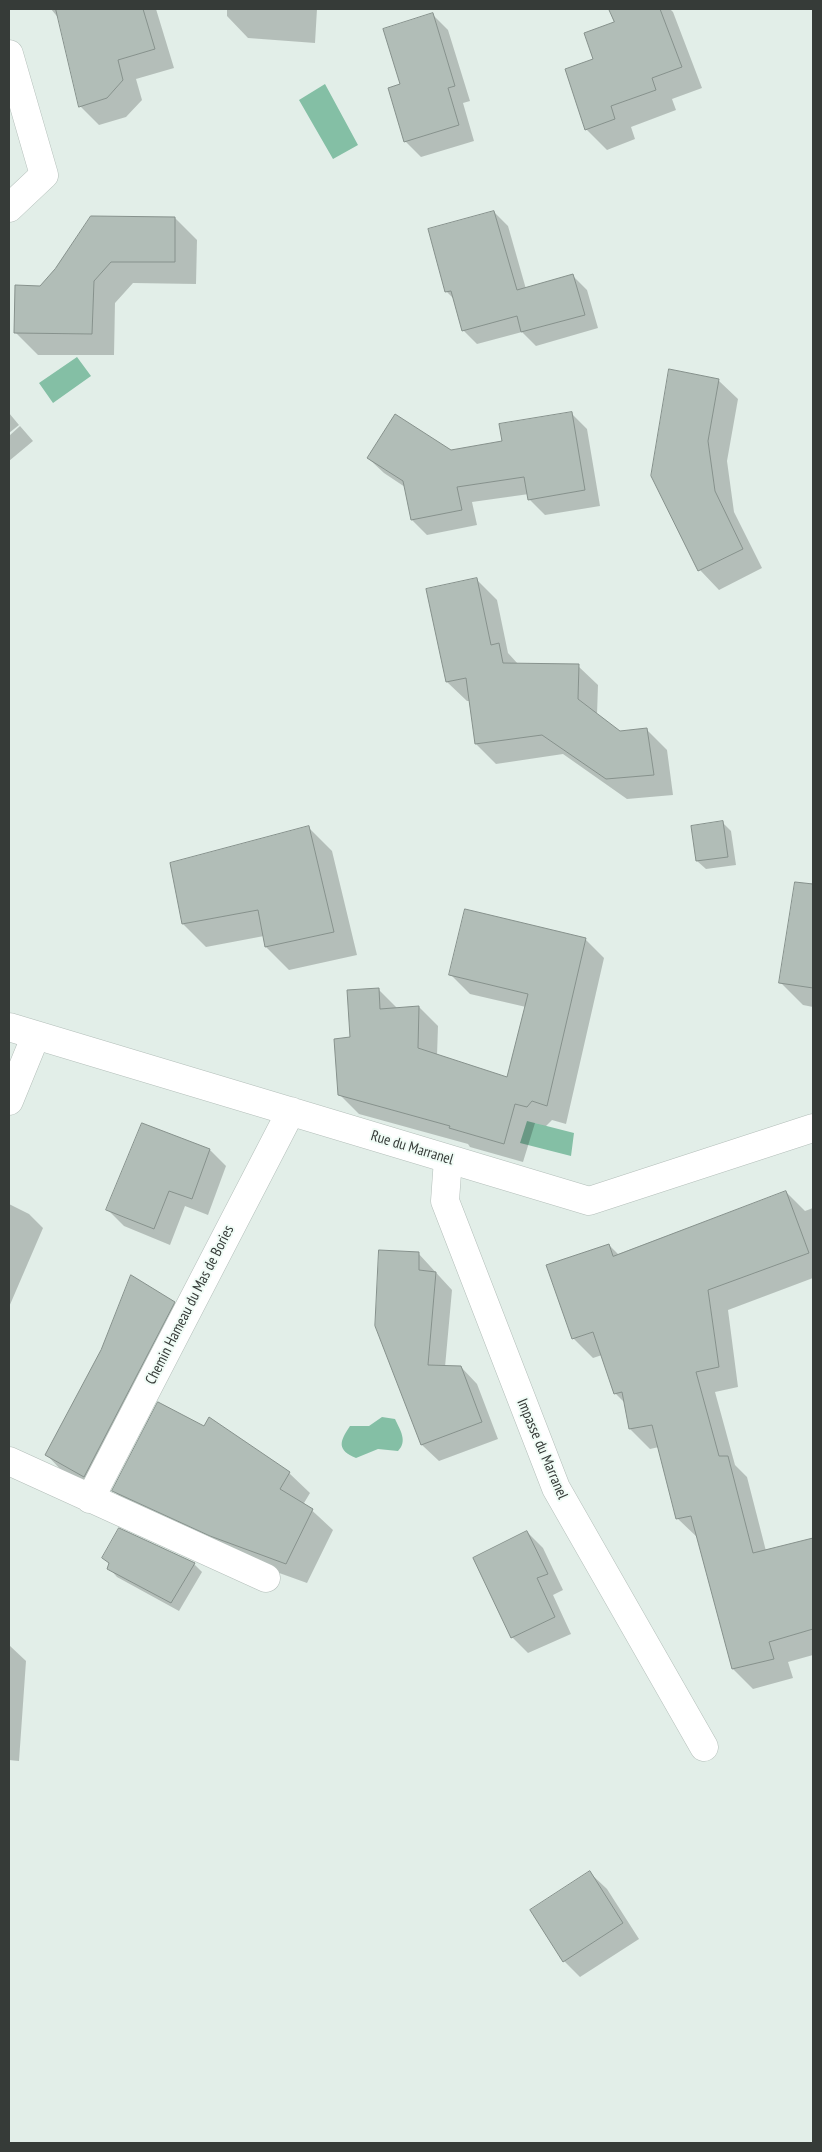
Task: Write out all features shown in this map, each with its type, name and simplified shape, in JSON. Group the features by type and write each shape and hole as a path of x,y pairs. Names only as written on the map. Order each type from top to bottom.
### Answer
{"street":[{"path":"9,54 44,175 9,208"},
{"name":"Rue du Marranel","path":"9,1027 589,1201 813,1128"},
{"path":"9,1100 36,1035"},
{"name":"Chemin Hameau du Mas de Bories","path":"90,1499 291,1111"},
{"name":"Impasse du Marranel","path":"448,1159 445,1201 556,1488 704,1747"},
{"path":"9,1461 266,1578"}],"shaded area":[{"path":"325,84 358,145 333,159 299,100"},
{"path":"77,357 91,376 53,403 39,383"},
{"path":"527,1121 574,1133 571,1156 520,1143"},
{"path":"382,1417 395,1419 399,1427 403,1439 398,1451 378,1449 356,1458 343,1449 342,1441 350,1426 369,1426"}],"building":[{"path":"56,9 143,9 155,49 118,60 123,80 107,98 79,107"},
{"path":"609,9 660,9 682,67 652,78 656,90 611,106 615,119 585,130 565,69 593,59 584,33 614,22"},
{"path":"433,13 455,86 448,88 459,125 404,142 388,88 400,84 383,29"},
{"path":"494,211 517,290 573,274 585,315 521,332 517,316 462,331 451,291 445,292 428,229"},
{"path":"91,216 175,217 175,262 111,262 94,281 92,334 14,333 15,285 40,286 55,269"},
{"path":"669,369 719,379 708,441 715,491 743,549 698,571 651,476"},
{"path":"572,412 585,490 528,500 524,477 457,487 462,510 411,520 403,481 367,458 395,414 451,450 502,441 499,424"},
{"path":"477,578 491,645 499,643 503,663 579,664 578,699 620,731 647,728 654,775 606,779 542,735 475,744 466,678 446,682 426,589"},
{"path":"723,821 728,857 696,861 691,826"},
{"path":"309,826 334,932 265,947 258,910 182,924 170,863"},
{"path":"795,882 813,884 813,988 779,983"},
{"path":"465,909 586,938 547,1106 532,1101 527,1107 515,1104 504,1144 449,1128 450,1126 338,1095 334,1039 350,1037 347,990 379,988 380,1009 419,1006 418,1048 507,1077 528,994 449,975"},
{"path":"142,1123 210,1149 192,1199 169,1191 154,1229 106,1210"},
{"path":"786,1191 809,1253 708,1290 719,1367 696,1372 719,1456 728,1456 753,1553 813,1538 813,1629 769,1642 774,1659 732,1669 691,1516 676,1519 652,1425 629,1429 622,1392 614,1394 593,1332 572,1339 546,1265 609,1244 613,1256"},
{"path":"379,1250 419,1252 419,1270 436,1272 428,1365 461,1366 482,1422 421,1445 375,1326"},
{"path":"131,1275 175,1302 84,1477 45,1455 101,1350"},
{"path":"158,1402 204,1426 209,1417 290,1472 280,1489 313,1509 286,1564 210,1536 112,1491"},
{"path":"119,1528 195,1563 171,1603 107,1569 109,1563 102,1558"},
{"path":"527,1531 548,1574 537,1578 555,1617 511,1638 473,1558"},
{"path":"590,1871 623,1923 563,1962 530,1910"}]}
